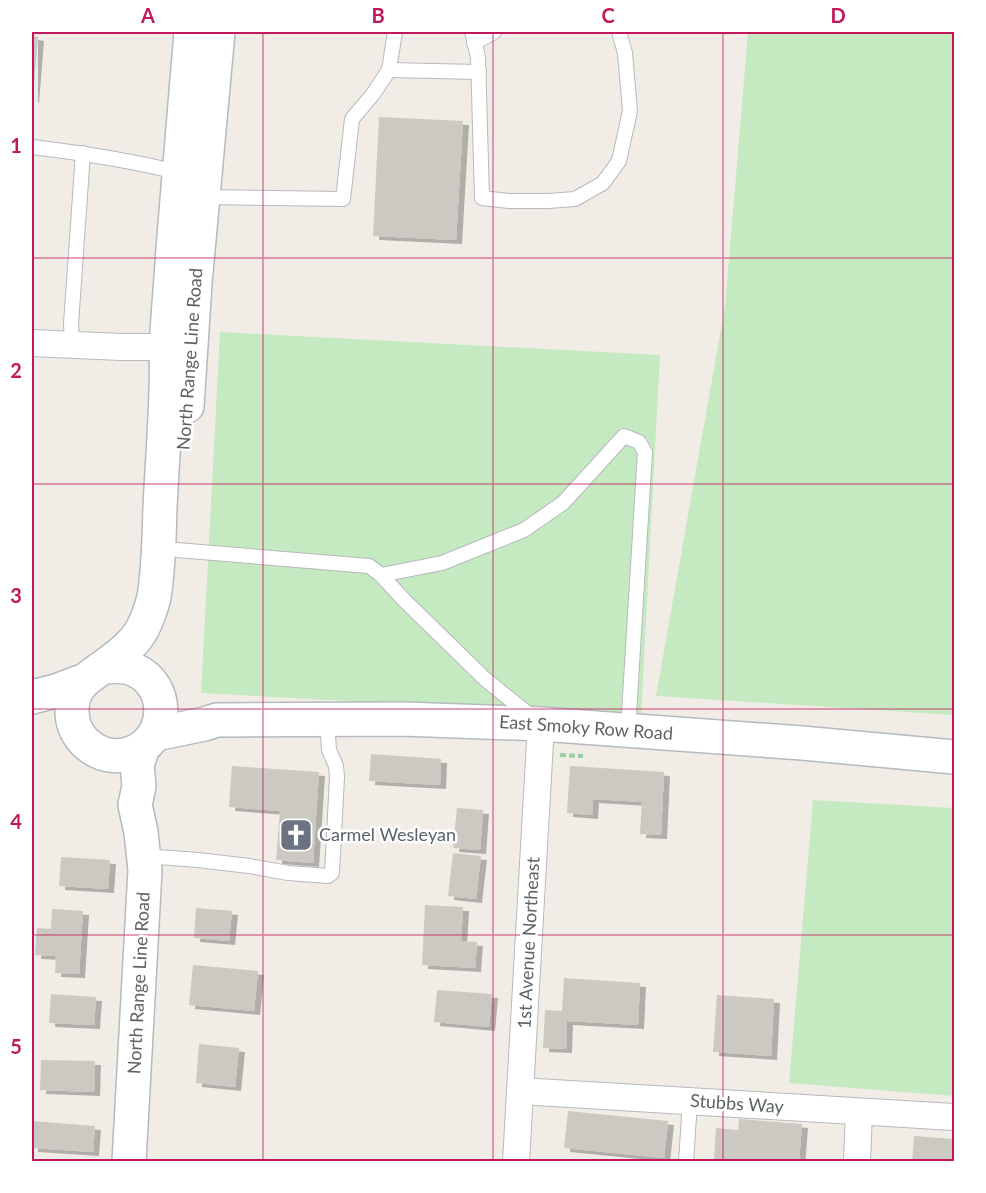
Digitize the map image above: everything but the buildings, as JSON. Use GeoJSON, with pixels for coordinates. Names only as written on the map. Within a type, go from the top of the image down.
{"type":"FeatureCollection","features":[{"type":"Feature","properties":{"kind":"main road","name":"North Range Line Road"},"geometry":{"type":"LineString","coordinates":[[155,689],[152,660],[173,598],[177,550],[178,347],[191,185],[191,32]]}},
{"type":"Feature","properties":{"kind":"main road","name":"North Range Line Road"},"geometry":{"type":"LineString","coordinates":[[191,185],[218,32]]}},
{"type":"Feature","properties":{"kind":"main road","name":"North Range Line Road"},"geometry":{"type":"LineString","coordinates":[[93,674],[133,642],[150,612],[157,577],[166,387],[178,347]]}},
{"type":"Feature","properties":{"kind":"main road"},"geometry":{"type":"LineString","coordinates":[[32,697],[56,692],[93,674],[125,667],[144,676],[155,689],[162,709],[160,721],[150,740],[133,753],[110,756],[32,708]]}},
{"type":"Feature","properties":{"kind":"main road"},"geometry":{"type":"LineString","coordinates":[[88,743],[73,723],[71,712],[76,690],[93,674]]}},
{"type":"Feature","properties":{"kind":"main road","name":"East Smoky Row Road"},"geometry":{"type":"LineString","coordinates":[[155,689],[218,720]]}},
{"type":"Feature","properties":{"kind":"main road","name":"East Smoky Row Road"},"geometry":{"type":"LineString","coordinates":[[150,740],[218,720],[403,719],[628,730],[954,757]]}},
{"type":"Feature","properties":{"kind":"main road","name":"North Range Line Road"},"geometry":{"type":"LineString","coordinates":[[129,1161],[145,870],[141,832],[135,805],[139,786],[138,765],[150,740]]}},
{"type":"Feature","properties":{"kind":"main road","name":"North Range Line Road"},"geometry":{"type":"LineString","coordinates":[[88,743],[117,782],[123,794],[135,805]]}},
{"type":"Feature","properties":{"kind":"street"},"geometry":{"type":"LineString","coordinates":[[32,343],[178,347]]}},
{"type":"Feature","properties":{"kind":"street","name":"1st Avenue Northeast"},"geometry":{"type":"LineString","coordinates":[[516,1161],[541,724]]}},
{"type":"Feature","properties":{"kind":"street","name":"Stubbs Way"},"geometry":{"type":"LineString","coordinates":[[520,1091],[954,1118]]}},
{"type":"Feature","properties":{"kind":"street"},"geometry":{"type":"LineString","coordinates":[[856,1161],[860,1112]]}},
{"type":"Feature","properties":{"kind":"lane"},"geometry":{"type":"LineString","coordinates":[[32,147],[82,153],[162,168],[191,185],[343,199],[352,119],[389,70],[395,32]]}},
{"type":"Feature","properties":{"kind":"lane"},"geometry":{"type":"LineString","coordinates":[[494,32],[473,37],[479,72],[482,198],[519,201],[575,199],[603,183],[619,161],[630,111],[625,53],[619,32]]}},
{"type":"Feature","properties":{"kind":"lane"},"geometry":{"type":"LineString","coordinates":[[389,70],[479,72]]}},
{"type":"Feature","properties":{"kind":"lane"},"geometry":{"type":"LineString","coordinates":[[72,344],[71,324],[82,153]]}},
{"type":"Feature","properties":{"kind":"lane"},"geometry":{"type":"LineString","coordinates":[[381,575],[442,563],[524,530],[563,502],[624,436],[639,442],[645,452],[628,730]]}},
{"type":"Feature","properties":{"kind":"lane"},"geometry":{"type":"LineString","coordinates":[[177,550],[369,566],[381,575],[485,679],[541,724]]}},
{"type":"Feature","properties":{"kind":"lane"},"geometry":{"type":"LineString","coordinates":[[144,856],[198,860],[288,873],[328,876],[332,873],[337,777],[336,766],[329,750],[327,719]]}},
{"type":"Feature","properties":{"kind":"lane"},"geometry":{"type":"LineString","coordinates":[[686,1161],[690,1101]]}},
{"type":"Feature","properties":{"kind":"green space"},"geometry":{"type":"Polygon","coordinates":[[[748,32],[954,32],[954,715],[656,696],[725,306],[748,32]]]}},
{"type":"Feature","properties":{"kind":"green space"},"geometry":{"type":"Polygon","coordinates":[[[220,332],[660,355],[641,717],[201,693],[220,332]]]}},
{"type":"Feature","properties":{"kind":"green space"},"geometry":{"type":"Polygon","coordinates":[[[813,800],[954,808],[954,1096],[789,1083],[813,800]]]}},
{"type":"Feature","properties":{"kind":"place","name":"Carmel Wesleyan"},"geometry":{"type":"Point","coordinates":[296,835]}}]}
